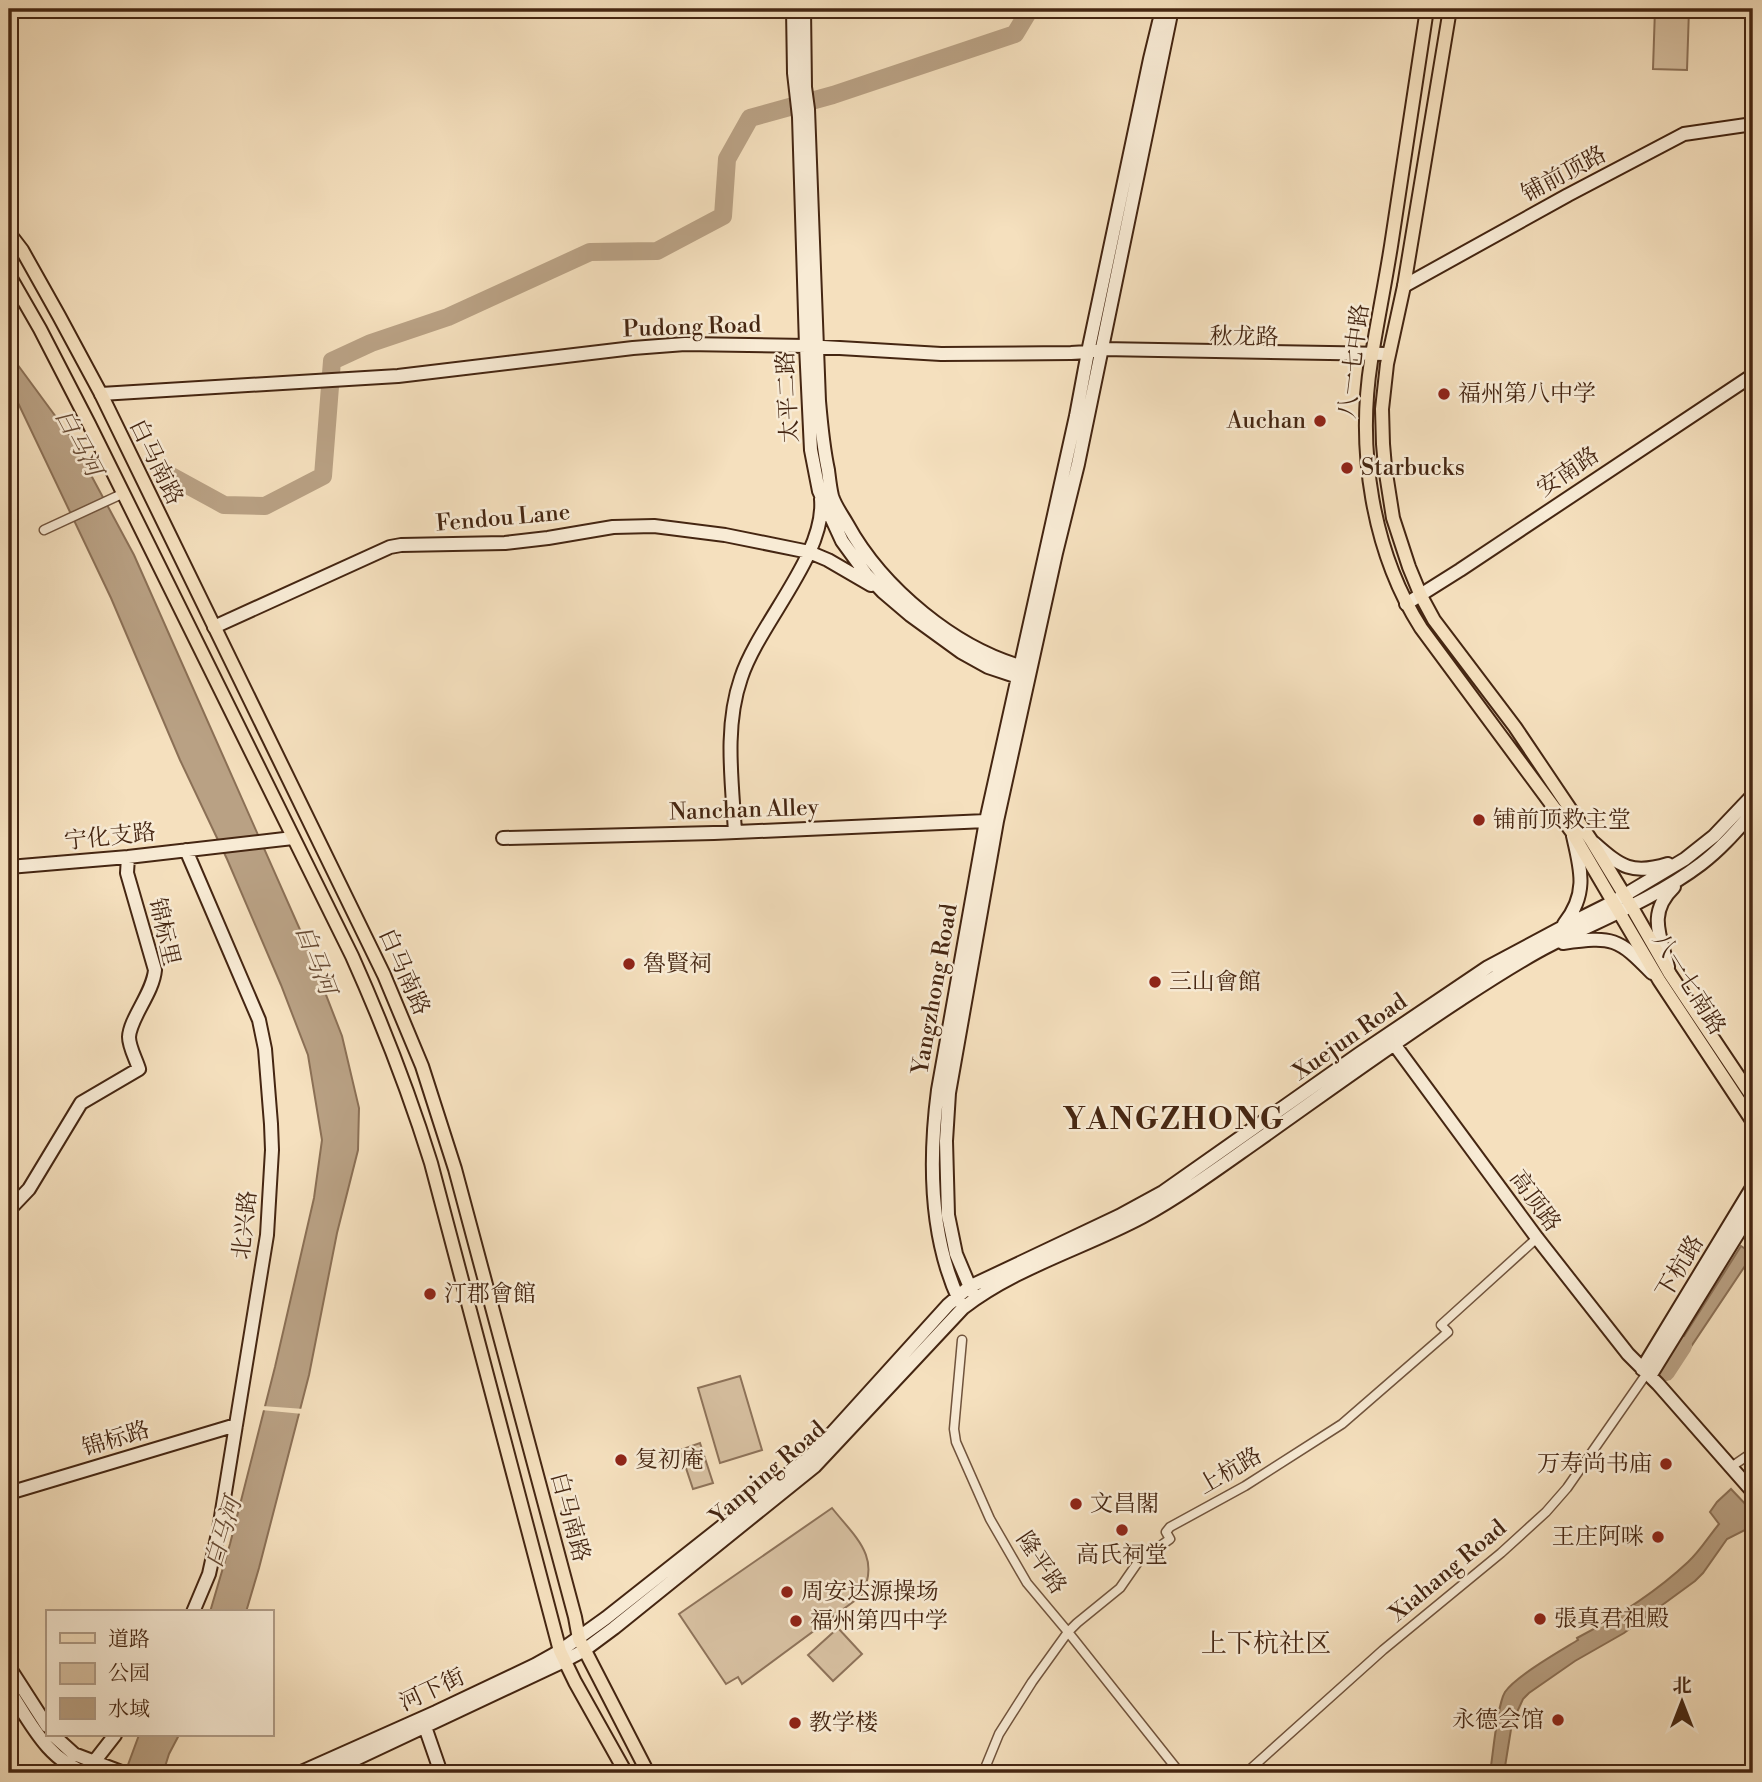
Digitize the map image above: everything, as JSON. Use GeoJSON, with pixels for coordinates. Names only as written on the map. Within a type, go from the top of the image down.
{"type":"FeatureCollection","features":[{"type":"Feature","properties":{"kind":"main road","name":"八一七中路"},"geometry":{"type":"LineString","coordinates":[[1427,9],[1372,357],[1366,424],[1370,483],[1378,525],[1406,604],[1421,628],[1622,904]]}},
{"type":"Feature","properties":{"kind":"main road","name":"八一七中路"},"geometry":{"type":"LineString","coordinates":[[1450,9],[1404,286],[1387,359],[1382,429],[1389,498],[1399,540],[1421,596],[1434,620],[1515,727],[1591,840],[1622,904]]}},
{"type":"Feature","properties":{"kind":"main road","name":"白马南路"},"geometry":{"type":"LineString","coordinates":[[9,233],[22,250],[101,394],[379,964],[422,1066],[458,1178],[581,1645],[648,1773]]}},
{"type":"Feature","properties":{"kind":"main road"},"geometry":{"type":"LineString","coordinates":[[9,275],[124,493],[352,956],[391,1046],[438,1188],[562,1656],[626,1773]]}},
{"type":"Feature","properties":{"kind":"main road","name":"八一七南路"},"geometry":{"type":"LineString","coordinates":[[1622,904],[1753,1122]]}},
{"type":"Feature","properties":{"kind":"main road","name":"八一七南路"},"geometry":{"type":"LineString","coordinates":[[1664,977],[1753,1098]]}},
{"type":"Feature","properties":{"kind":"street","name":"太平二路"},"geometry":{"type":"LineString","coordinates":[[793,9],[794,73],[804,113]]}},
{"type":"Feature","properties":{"kind":"street","name":"太平二路"},"geometry":{"type":"LineString","coordinates":[[804,9],[811,450],[819,491],[851,555],[883,592],[961,652],[989,667],[1024,673]]}},
{"type":"Feature","properties":{"kind":"street"},"geometry":{"type":"LineString","coordinates":[[1097,352],[1150,58],[1164,9]]}},
{"type":"Feature","properties":{"kind":"street"},"geometry":{"type":"LineString","coordinates":[[1024,673],[1076,416],[1097,352],[1172,9]]}},
{"type":"Feature","properties":{"kind":"street","name":"铺前顶路"},"geometry":{"type":"LineString","coordinates":[[1404,286],[1684,134],[1753,124]]}},
{"type":"Feature","properties":{"kind":"street","name":"Pudong Road"},"geometry":{"type":"LineString","coordinates":[[101,394],[413,375],[666,345],[811,347],[920,353],[1097,352]]}},
{"type":"Feature","properties":{"kind":"street","name":"太平二路"},"geometry":{"type":"LineString","coordinates":[[811,347],[832,497],[858,543],[894,587],[933,620],[970,646],[1024,673]]}},
{"type":"Feature","properties":{"kind":"street","name":"秋龙路"},"geometry":{"type":"LineString","coordinates":[[1097,352],[1387,359]]}},
{"type":"Feature","properties":{"kind":"street","name":"安南路"},"geometry":{"type":"LineString","coordinates":[[1406,604],[1753,375]]}},
{"type":"Feature","properties":{"kind":"street"},"geometry":{"type":"LineString","coordinates":[[735,832],[731,743],[737,692],[751,652],[809,552],[820,520],[819,491]]}},
{"type":"Feature","properties":{"kind":"street"},"geometry":{"type":"LineString","coordinates":[[44,530],[124,493]]}},
{"type":"Feature","properties":{"kind":"street","name":"Fendou Lane"},"geometry":{"type":"LineString","coordinates":[[214,627],[395,546],[505,543],[613,527],[641,526],[712,533],[809,552],[883,592]]}},
{"type":"Feature","properties":{"kind":"street","name":"Yangzhong Road"},"geometry":{"type":"LineString","coordinates":[[963,1308],[942,1246],[935,1210],[934,1125],[986,821],[1024,673]]}},
{"type":"Feature","properties":{"kind":"street","name":"Yangzhong Road"},"geometry":{"type":"LineString","coordinates":[[973,1293],[956,1254],[948,1215],[947,1110],[1024,673]]}},
{"type":"Feature","properties":{"kind":"street","name":"Xuejun Road"},"geometry":{"type":"LineString","coordinates":[[1689,864],[1753,795]]}},
{"type":"Feature","properties":{"kind":"street","name":"Xuejun Road"},"geometry":{"type":"LineString","coordinates":[[957,1296],[998,1285],[1158,1208],[1470,993],[1689,864],[1714,854],[1753,812]]}},
{"type":"Feature","properties":{"kind":"street","name":"Nanchan Alley"},"geometry":{"type":"LineString","coordinates":[[503,838],[735,832],[986,821]]}},
{"type":"Feature","properties":{"kind":"street"},"geometry":{"type":"LineString","coordinates":[[1561,928],[1573,912],[1580,895],[1580,869],[1572,832]]}},
{"type":"Feature","properties":{"kind":"street","name":"宁化支路"},"geometry":{"type":"LineString","coordinates":[[9,867],[128,857],[293,838]]}},
{"type":"Feature","properties":{"kind":"street"},"geometry":{"type":"LineString","coordinates":[[1591,840],[1610,857],[1631,868],[1650,869],[1689,864]]}},
{"type":"Feature","properties":{"kind":"street","name":"北兴路"},"geometry":{"type":"LineString","coordinates":[[186,850],[260,1020],[270,1094],[272,1150],[267,1236],[236,1425],[212,1563],[194,1610]]}},
{"type":"Feature","properties":{"kind":"street","name":"锦标里"},"geometry":{"type":"LineString","coordinates":[[9,1210],[29,1189],[81,1103],[139,1069],[129,1037],[152,985],[155,970],[127,873],[128,857]]}},
{"type":"Feature","properties":{"kind":"street"},"geometry":{"type":"LineString","coordinates":[[1664,977],[1657,926],[1658,909],[1689,864]]}},
{"type":"Feature","properties":{"kind":"street","name":"Xuejun Road"},"geometry":{"type":"LineString","coordinates":[[963,1308],[973,1293],[1153,1198],[1488,967],[1561,928],[1622,904]]}},
{"type":"Feature","properties":{"kind":"street"},"geometry":{"type":"LineString","coordinates":[[1549,945],[1598,939],[1612,941],[1628,949],[1664,977]]}},
{"type":"Feature","properties":{"kind":"street","name":"高顶路"},"geometry":{"type":"LineString","coordinates":[[1395,1044],[1536,1238],[1628,1354],[1753,1492]]}},
{"type":"Feature","properties":{"kind":"street","name":"下杭路"},"geometry":{"type":"LineString","coordinates":[[1646,1373],[1753,1186]]}},
{"type":"Feature","properties":{"kind":"street","name":"下杭路"},"geometry":{"type":"LineString","coordinates":[[1646,1373],[1753,1209]]}},
{"type":"Feature","properties":{"kind":"street","name":"上杭路"},"geometry":{"type":"LineString","coordinates":[[983,1773],[999,1734],[1068,1632],[1120,1588],[1138,1562],[1170,1539],[1166,1532],[1170,1527],[1245,1486],[1342,1424],[1448,1332],[1441,1325],[1536,1238]]}},
{"type":"Feature","properties":{"kind":"street","name":"Yanping Road"},"geometry":{"type":"LineString","coordinates":[[581,1645],[806,1460],[957,1296]]}},
{"type":"Feature","properties":{"kind":"street","name":"Yanping Road"},"geometry":{"type":"LineString","coordinates":[[581,1645],[614,1628],[816,1466],[963,1308]]}},
{"type":"Feature","properties":{"kind":"street","name":"隆平路"},"geometry":{"type":"LineString","coordinates":[[962,1340],[954,1429],[956,1441],[990,1519],[1021,1575],[1180,1773]]}},
{"type":"Feature","properties":{"kind":"street","name":"Xiahang Road"},"geometry":{"type":"LineString","coordinates":[[1246,1773],[1383,1650],[1502,1553],[1546,1511],[1567,1488],[1646,1373]]}},
{"type":"Feature","properties":{"kind":"street","name":"锦标路"},"geometry":{"type":"LineString","coordinates":[[9,1493],[236,1425]]}},
{"type":"Feature","properties":{"kind":"street"},"geometry":{"type":"LineString","coordinates":[[1731,1467],[1753,1452]]}},
{"type":"Feature","properties":{"kind":"street","name":"河下街"},"geometry":{"type":"LineString","coordinates":[[326,1773],[535,1665],[562,1656],[581,1645]]}},
{"type":"Feature","properties":{"kind":"street"},"geometry":{"type":"LineString","coordinates":[[9,1667],[46,1724]]}},
{"type":"Feature","properties":{"kind":"street"},"geometry":{"type":"LineString","coordinates":[[9,1690],[48,1749],[89,1769],[109,1768],[124,1773]]}},
{"type":"Feature","properties":{"kind":"street"},"geometry":{"type":"LineString","coordinates":[[423,1723],[441,1773]]}},
{"type":"Feature","properties":{"kind":"street","name":"河下街"},"geometry":{"type":"LineString","coordinates":[[299,1773],[423,1723]]}},
{"type":"Feature","properties":{"kind":"street"},"geometry":{"type":"LineString","coordinates":[[54,1736],[69,1759]]}},
{"type":"Feature","properties":{"kind":"street"},"geometry":{"type":"LineString","coordinates":[[89,1769],[114,1736]]}},
{"type":"Feature","properties":{"kind":"street"},"geometry":{"type":"LineString","coordinates":[[55,1773],[69,1759]]}},
{"type":"Feature","properties":{"kind":"green space"},"geometry":{"type":"Polygon","coordinates":[[[1655,9],[1689,9],[1687,70],[1653,69],[1655,9]]]}},
{"type":"Feature","properties":{"kind":"green space"},"geometry":{"type":"Polygon","coordinates":[[[740,1376],[762,1450],[720,1463],[698,1388],[740,1376]]]}},
{"type":"Feature","properties":{"kind":"green space"},"geometry":{"type":"Polygon","coordinates":[[[700,1443],[713,1483],[693,1489],[680,1450],[700,1443]]]}},
{"type":"Feature","properties":{"kind":"green space","name":"周安达源操场"},"geometry":{"type":"Polygon","coordinates":[[[832,1508],[857,1538],[867,1559],[869,1570],[861,1596],[742,1684],[738,1677],[726,1684],[679,1614],[832,1508]]]}},
{"type":"Feature","properties":{"kind":"green space"},"geometry":{"type":"Polygon","coordinates":[[[838,1628],[862,1654],[833,1681],[808,1655],[838,1628]]]}},
{"type":"Feature","properties":{"kind":"water"},"geometry":{"type":"Polygon","coordinates":[[[9,353],[70,436],[134,555],[305,941],[342,1036],[359,1108],[358,1150],[337,1233],[309,1375],[247,1610],[211,1610],[275,1367],[314,1198],[322,1140],[308,1055],[227,859],[180,760],[111,598],[9,384],[9,353]]]}},
{"type":"Feature","properties":{"kind":"water"},"geometry":{"type":"Polygon","coordinates":[[[1741,1246],[1753,1254],[1676,1369],[1667,1363],[1741,1246]]]}},
{"type":"Feature","properties":{"kind":"water"},"geometry":{"type":"Polygon","coordinates":[[[1731,1489],[1751,1510],[1753,1526],[1727,1539],[1695,1581],[1624,1633],[1575,1661],[1529,1693],[1523,1699],[1512,1723],[1504,1773],[1490,1773],[1505,1692],[1528,1671],[1649,1594],[1688,1562],[1719,1524],[1710,1512],[1731,1489]]]}},
{"type":"Feature","properties":{"kind":"water"},"geometry":{"type":"Polygon","coordinates":[[[139,1736],[178,1736],[163,1773],[125,1773],[139,1736]]]}},
{"type":"Feature","properties":{"kind":"pier"},"geometry":{"type":"Polygon","coordinates":[[[262,1406],[304,1409],[303,1414],[261,1410],[262,1406]]]}},
{"type":"Feature","properties":{"kind":"waterway"},"geometry":{"type":"LineString","coordinates":[[171,476],[224,505],[265,506],[323,476],[332,361],[371,343],[448,317],[590,252],[657,251],[723,216],[727,159],[750,118],[833,95],[1015,34],[1030,9]]}},
{"type":"Feature","properties":{"kind":"waterway"},"geometry":{"type":"LineString","coordinates":[[1666,1372],[1683,1346]]}},
{"type":"Feature","properties":{"kind":"place","name":"福州第八中学"},"geometry":{"type":"Point","coordinates":[1444,394]}},
{"type":"Feature","properties":{"kind":"place","name":"Auchan"},"geometry":{"type":"Point","coordinates":[1320,421]}},
{"type":"Feature","properties":{"kind":"place","name":"Starbucks"},"geometry":{"type":"Point","coordinates":[1347,468]}},
{"type":"Feature","properties":{"kind":"place","name":"铺前顶救主堂"},"geometry":{"type":"Point","coordinates":[1479,820]}},
{"type":"Feature","properties":{"kind":"place","name":"魯賢祠"},"geometry":{"type":"Point","coordinates":[629,964]}},
{"type":"Feature","properties":{"kind":"place","name":"三山會館"},"geometry":{"type":"Point","coordinates":[1155,982]}},
{"type":"Feature","properties":{"kind":"place","name":"汀郡會館"},"geometry":{"type":"Point","coordinates":[430,1294]}},
{"type":"Feature","properties":{"kind":"place","name":"复初庵"},"geometry":{"type":"Point","coordinates":[621,1460]}},
{"type":"Feature","properties":{"kind":"place","name":"万寿尚书庙"},"geometry":{"type":"Point","coordinates":[1666,1464]}},
{"type":"Feature","properties":{"kind":"place","name":"文昌閣"},"geometry":{"type":"Point","coordinates":[1076,1504]}},
{"type":"Feature","properties":{"kind":"place","name":"高氏祠堂"},"geometry":{"type":"Point","coordinates":[1122,1530]}},
{"type":"Feature","properties":{"kind":"place","name":"王庄阿咪"},"geometry":{"type":"Point","coordinates":[1658,1537]}},
{"type":"Feature","properties":{"kind":"place","name":"周安达源操场"},"geometry":{"type":"Point","coordinates":[787,1592]}},
{"type":"Feature","properties":{"kind":"place","name":"張真君祖殿"},"geometry":{"type":"Point","coordinates":[1540,1619]}},
{"type":"Feature","properties":{"kind":"place","name":"福州第四中学"},"geometry":{"type":"Point","coordinates":[796,1621]}},
{"type":"Feature","properties":{"kind":"place","name":"永德会馆"},"geometry":{"type":"Point","coordinates":[1558,1720]}},
{"type":"Feature","properties":{"kind":"place","name":"教学楼"},"geometry":{"type":"Point","coordinates":[795,1723]}},
{"type":"Feature","properties":{"kind":"district","name":"YANGZHONG"},"geometry":{"type":"Point","coordinates":[1174,1120]}},
{"type":"Feature","properties":{"kind":"district","name":"上下杭社区"},"geometry":{"type":"Point","coordinates":[1266,1644]}},
{"type":"Feature","properties":{"kind":"water label","name":"白马河"},"geometry":{"type":"Point","coordinates":[78,443]}},
{"type":"Feature","properties":{"kind":"water label","name":"白马河"},"geometry":{"type":"Point","coordinates":[315,960]}},
{"type":"Feature","properties":{"kind":"water label","name":"白马河"},"geometry":{"type":"Point","coordinates":[224,1533]}}]}
